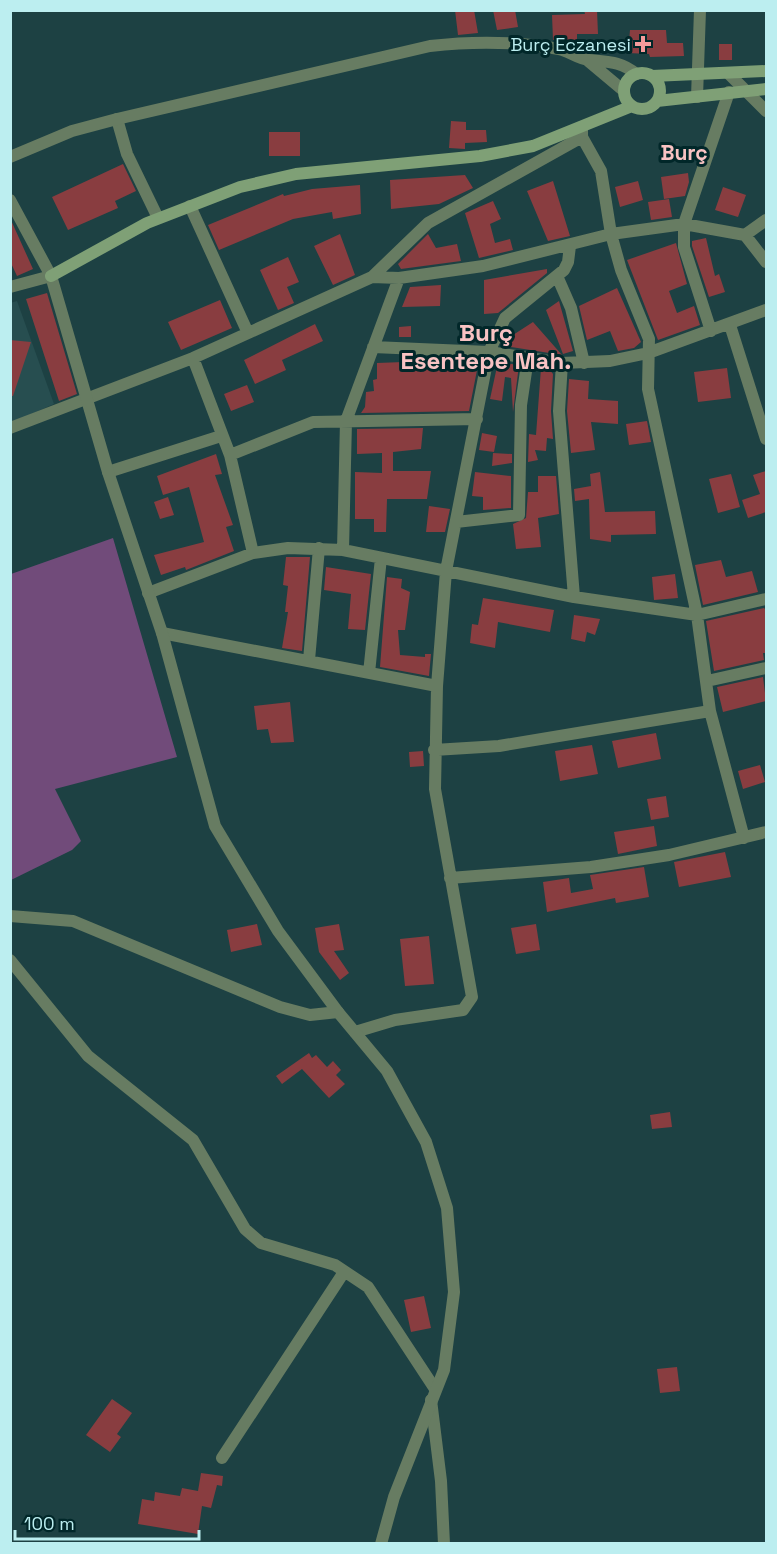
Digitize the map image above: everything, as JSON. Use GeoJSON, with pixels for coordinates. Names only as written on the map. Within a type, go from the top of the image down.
{"type":"FeatureCollection","features":[{"type":"Feature","properties":{"kind":"main road"},"geometry":{"type":"LineString","coordinates":[[632,106],[624,92],[627,81],[636,74],[652,76],[766,71]]}},
{"type":"Feature","properties":{"kind":"main road"},"geometry":{"type":"LineString","coordinates":[[652,76],[659,85],[657,101]]}},
{"type":"Feature","properties":{"kind":"main road"},"geometry":{"type":"LineString","coordinates":[[51,276],[158,218],[240,187],[296,174],[480,156],[533,146],[582,132],[632,106],[643,109],[657,101],[766,89]]}},
{"type":"Feature","properties":{"kind":"street"},"geometry":{"type":"LineString","coordinates":[[697,97],[700,10]]}},
{"type":"Feature","properties":{"kind":"street"},"geometry":{"type":"LineString","coordinates":[[10,157],[72,131],[117,119],[430,46],[472,42],[529,44],[563,50],[587,60],[619,63],[636,74]]}},
{"type":"Feature","properties":{"kind":"street"},"geometry":{"type":"LineString","coordinates":[[587,60],[624,92]]}},
{"type":"Feature","properties":{"kind":"street"},"geometry":{"type":"LineString","coordinates":[[728,73],[766,111]]}},
{"type":"Feature","properties":{"kind":"street"},"geometry":{"type":"LineString","coordinates":[[711,332],[684,247],[684,224],[729,92]]}},
{"type":"Feature","properties":{"kind":"street"},"geometry":{"type":"LineString","coordinates":[[117,119],[127,153],[158,218]]}},
{"type":"Feature","properties":{"kind":"street"},"geometry":{"type":"LineString","coordinates":[[10,428],[193,358],[372,277],[428,223],[582,132],[601,171],[611,234],[621,270],[649,339],[648,389],[697,615],[710,711],[744,838]]}},
{"type":"Feature","properties":{"kind":"street"},"geometry":{"type":"LineString","coordinates":[[10,200],[51,276],[108,472],[162,633],[215,826],[278,931],[338,1012],[387,1071],[426,1142],[447,1208],[454,1293],[444,1370],[394,1497],[381,1544]]}},
{"type":"Feature","properties":{"kind":"street"},"geometry":{"type":"LineString","coordinates":[[189,206],[248,333]]}},
{"type":"Feature","properties":{"kind":"street"},"geometry":{"type":"LineString","coordinates":[[745,235],[766,220]]}},
{"type":"Feature","properties":{"kind":"street"},"geometry":{"type":"LineString","coordinates":[[372,277],[399,278],[483,266],[611,234],[684,224],[745,235],[766,262]]}},
{"type":"Feature","properties":{"kind":"street"},"geometry":{"type":"LineString","coordinates":[[355,1032],[395,1020],[463,1010],[469,1005],[472,988],[436,801],[434,750],[446,571],[489,352],[505,318],[557,276],[568,262],[570,246]]}},
{"type":"Feature","properties":{"kind":"street"},"geometry":{"type":"LineString","coordinates":[[10,287],[51,276]]}},
{"type":"Feature","properties":{"kind":"street"},"geometry":{"type":"LineString","coordinates":[[557,276],[571,308],[584,363]]}},
{"type":"Feature","properties":{"kind":"street"},"geometry":{"type":"LineString","coordinates":[[343,550],[346,421],[399,278]]}},
{"type":"Feature","properties":{"kind":"street"},"geometry":{"type":"LineString","coordinates":[[373,347],[489,352],[562,363],[584,363],[648,353],[711,332],[766,310]]}},
{"type":"Feature","properties":{"kind":"street"},"geometry":{"type":"LineString","coordinates":[[730,325],[766,439]]}},
{"type":"Feature","properties":{"kind":"street"},"geometry":{"type":"LineString","coordinates":[[193,358],[230,455],[253,553]]}},
{"type":"Feature","properties":{"kind":"street"},"geometry":{"type":"LineString","coordinates":[[456,522],[519,515],[521,405],[528,358]]}},
{"type":"Feature","properties":{"kind":"street"},"geometry":{"type":"LineString","coordinates":[[562,363],[559,411],[574,597]]}},
{"type":"Feature","properties":{"kind":"street"},"geometry":{"type":"LineString","coordinates":[[230,455],[314,422],[477,419]]}},
{"type":"Feature","properties":{"kind":"street"},"geometry":{"type":"LineString","coordinates":[[108,472],[221,436]]}},
{"type":"Feature","properties":{"kind":"street"},"geometry":{"type":"LineString","coordinates":[[148,593],[253,553],[288,548],[319,548],[343,550],[574,597],[697,615],[766,599]]}},
{"type":"Feature","properties":{"kind":"street"},"geometry":{"type":"LineString","coordinates":[[309,660],[319,548]]}},
{"type":"Feature","properties":{"kind":"street"},"geometry":{"type":"LineString","coordinates":[[369,673],[381,558]]}},
{"type":"Feature","properties":{"kind":"street"},"geometry":{"type":"LineString","coordinates":[[162,633],[437,686]]}},
{"type":"Feature","properties":{"kind":"street"},"geometry":{"type":"LineString","coordinates":[[707,681],[766,668]]}},
{"type":"Feature","properties":{"kind":"street"},"geometry":{"type":"LineString","coordinates":[[434,750],[498,746],[710,711]]}},
{"type":"Feature","properties":{"kind":"street"},"geometry":{"type":"LineString","coordinates":[[450,878],[591,867],[669,855],[766,832]]}},
{"type":"Feature","properties":{"kind":"street"},"geometry":{"type":"LineString","coordinates":[[10,916],[73,921],[280,1007],[310,1016],[338,1012]]}},
{"type":"Feature","properties":{"kind":"street"},"geometry":{"type":"LineString","coordinates":[[10,960],[88,1056],[193,1140],[245,1229],[261,1243],[335,1265],[368,1287],[433,1394],[444,1544]]}},
{"type":"Feature","properties":{"kind":"street"},"geometry":{"type":"LineString","coordinates":[[222,1458],[344,1272]]}},
{"type":"Feature","properties":{"kind":"shaded area"},"geometry":{"type":"Polygon","coordinates":[[[17,301],[54,404],[11,423],[10,303],[17,301]]]}},
{"type":"Feature","properties":{"kind":"shaded area"},"geometry":{"type":"Polygon","coordinates":[[[113,538],[177,757],[55,789],[81,841],[72,850],[11,880],[11,574],[113,538]]]}},
{"type":"Feature","properties":{"kind":"building"},"geometry":{"type":"Polygon","coordinates":[[[455,10],[474,10],[478,33],[458,35],[455,10]]]}},
{"type":"Feature","properties":{"kind":"building"},"geometry":{"type":"Polygon","coordinates":[[[493,10],[515,10],[518,27],[497,30],[493,10]]]}},
{"type":"Feature","properties":{"kind":"building"},"geometry":{"type":"Polygon","coordinates":[[[584,10],[597,10],[598,34],[577,34],[577,40],[553,40],[552,15],[585,14],[584,10]]]}},
{"type":"Feature","properties":{"kind":"building"},"geometry":{"type":"Polygon","coordinates":[[[630,30],[666,30],[667,43],[683,43],[684,56],[650,57],[649,54],[628,53],[630,30]]]}},
{"type":"Feature","properties":{"kind":"building"},"geometry":{"type":"Polygon","coordinates":[[[719,44],[732,44],[732,60],[719,60],[719,44]]]}},
{"type":"Feature","properties":{"kind":"building"},"geometry":{"type":"Polygon","coordinates":[[[451,121],[466,122],[466,130],[486,130],[487,142],[465,143],[465,149],[449,148],[451,121]]]}},
{"type":"Feature","properties":{"kind":"building"},"geometry":{"type":"Polygon","coordinates":[[[269,132],[300,132],[300,156],[269,156],[269,132]]]}},
{"type":"Feature","properties":{"kind":"building"},"geometry":{"type":"Polygon","coordinates":[[[123,164],[136,191],[115,201],[118,208],[68,230],[52,197],[123,164]]]}},
{"type":"Feature","properties":{"kind":"building"},"geometry":{"type":"Polygon","coordinates":[[[688,173],[689,182],[685,196],[664,199],[661,177],[688,173]]]}},
{"type":"Feature","properties":{"kind":"building"},"geometry":{"type":"Polygon","coordinates":[[[465,175],[473,188],[439,204],[391,209],[390,180],[465,175]]]}},
{"type":"Feature","properties":{"kind":"building"},"geometry":{"type":"Polygon","coordinates":[[[553,181],[570,236],[548,241],[527,191],[553,181]]]}},
{"type":"Feature","properties":{"kind":"building"},"geometry":{"type":"Polygon","coordinates":[[[638,181],[643,200],[620,207],[615,187],[638,181]]]}},
{"type":"Feature","properties":{"kind":"building"},"geometry":{"type":"Polygon","coordinates":[[[360,185],[361,214],[333,219],[332,212],[293,219],[219,250],[208,225],[283,194],[284,196],[312,189],[360,185]]]}},
{"type":"Feature","properties":{"kind":"building"},"geometry":{"type":"Polygon","coordinates":[[[723,187],[746,195],[738,217],[715,210],[723,187]]]}},
{"type":"Feature","properties":{"kind":"building"},"geometry":{"type":"Polygon","coordinates":[[[669,199],[672,217],[651,220],[648,202],[669,199]]]}},
{"type":"Feature","properties":{"kind":"building"},"geometry":{"type":"Polygon","coordinates":[[[493,201],[501,219],[490,224],[495,243],[510,239],[513,250],[479,258],[465,213],[493,201]]]}},
{"type":"Feature","properties":{"kind":"building"},"geometry":{"type":"Polygon","coordinates":[[[10,218],[33,269],[17,276],[10,261],[10,218]]]}},
{"type":"Feature","properties":{"kind":"building"},"geometry":{"type":"Polygon","coordinates":[[[340,234],[355,275],[333,285],[314,246],[340,234]]]}},
{"type":"Feature","properties":{"kind":"building"},"geometry":{"type":"Polygon","coordinates":[[[428,234],[436,248],[457,244],[461,261],[401,269],[398,264],[428,234]]]}},
{"type":"Feature","properties":{"kind":"building"},"geometry":{"type":"Polygon","coordinates":[[[706,238],[715,276],[719,274],[725,292],[709,297],[692,246],[692,241],[706,238]]]}},
{"type":"Feature","properties":{"kind":"building"},"geometry":{"type":"Polygon","coordinates":[[[676,243],[687,284],[669,291],[677,313],[694,306],[700,325],[658,340],[627,260],[676,243]]]}},
{"type":"Feature","properties":{"kind":"building"},"geometry":{"type":"Polygon","coordinates":[[[288,257],[299,282],[287,287],[294,303],[278,310],[260,270],[288,257]]]}},
{"type":"Feature","properties":{"kind":"building"},"geometry":{"type":"Polygon","coordinates":[[[547,269],[547,273],[498,313],[484,314],[484,280],[547,269]]]}},
{"type":"Feature","properties":{"kind":"building"},"geometry":{"type":"Polygon","coordinates":[[[441,285],[440,306],[402,307],[410,287],[441,285]]]}},
{"type":"Feature","properties":{"kind":"building"},"geometry":{"type":"Polygon","coordinates":[[[617,288],[641,342],[634,348],[618,351],[610,331],[587,340],[579,306],[617,288]]]}},
{"type":"Feature","properties":{"kind":"building"},"geometry":{"type":"Polygon","coordinates":[[[47,293],[77,394],[59,401],[26,299],[47,293]]]}},
{"type":"Feature","properties":{"kind":"building"},"geometry":{"type":"Polygon","coordinates":[[[220,300],[232,328],[181,350],[168,322],[220,300]]]}},
{"type":"Feature","properties":{"kind":"building"},"geometry":{"type":"Polygon","coordinates":[[[559,301],[573,351],[563,354],[546,310],[559,301]]]}},
{"type":"Feature","properties":{"kind":"building"},"geometry":{"type":"Polygon","coordinates":[[[533,322],[562,355],[504,346],[513,335],[533,322]]]}},
{"type":"Feature","properties":{"kind":"building"},"geometry":{"type":"Polygon","coordinates":[[[315,324],[323,341],[282,360],[286,370],[255,384],[244,360],[315,324]]]}},
{"type":"Feature","properties":{"kind":"building"},"geometry":{"type":"Polygon","coordinates":[[[411,326],[411,337],[399,337],[399,327],[411,326]]]}},
{"type":"Feature","properties":{"kind":"building"},"geometry":{"type":"Polygon","coordinates":[[[10,340],[31,342],[13,396],[10,396],[10,340]]]}},
{"type":"Feature","properties":{"kind":"building"},"geometry":{"type":"Polygon","coordinates":[[[479,360],[469,411],[361,413],[365,407],[366,392],[374,391],[373,380],[377,379],[377,363],[479,360]]]}},
{"type":"Feature","properties":{"kind":"building"},"geometry":{"type":"Polygon","coordinates":[[[498,362],[519,365],[513,412],[511,378],[505,377],[502,401],[490,399],[498,362]]]}},
{"type":"Feature","properties":{"kind":"building"},"geometry":{"type":"Polygon","coordinates":[[[541,368],[550,370],[553,374],[551,411],[553,439],[547,438],[546,451],[535,450],[538,460],[528,462],[529,434],[536,435],[541,368]]]}},
{"type":"Feature","properties":{"kind":"building"},"geometry":{"type":"Polygon","coordinates":[[[727,368],[731,398],[698,402],[694,372],[727,368]]]}},
{"type":"Feature","properties":{"kind":"building"},"geometry":{"type":"Polygon","coordinates":[[[569,379],[589,381],[588,399],[618,401],[618,424],[591,422],[595,450],[571,453],[567,411],[569,379]]]}},
{"type":"Feature","properties":{"kind":"building"},"geometry":{"type":"Polygon","coordinates":[[[247,385],[254,402],[231,411],[224,394],[247,385]]]}},
{"type":"Feature","properties":{"kind":"building"},"geometry":{"type":"Polygon","coordinates":[[[647,421],[651,442],[629,445],[626,424],[647,421]]]}},
{"type":"Feature","properties":{"kind":"building"},"geometry":{"type":"Polygon","coordinates":[[[423,428],[421,449],[393,452],[393,471],[431,471],[427,499],[387,499],[386,532],[374,532],[374,519],[355,519],[355,472],[382,473],[382,453],[357,454],[357,429],[423,428]]]}},
{"type":"Feature","properties":{"kind":"building"},"geometry":{"type":"Polygon","coordinates":[[[482,433],[497,436],[494,452],[479,450],[482,433]]]}},
{"type":"Feature","properties":{"kind":"building"},"geometry":{"type":"Polygon","coordinates":[[[493,453],[512,454],[512,463],[492,466],[493,453]]]}},
{"type":"Feature","properties":{"kind":"building"},"geometry":{"type":"Polygon","coordinates":[[[216,454],[222,474],[215,475],[233,525],[226,527],[234,551],[186,570],[185,567],[161,575],[154,555],[204,542],[189,487],[163,495],[157,476],[216,454]]]}},
{"type":"Feature","properties":{"kind":"building"},"geometry":{"type":"Polygon","coordinates":[[[766,471],[766,512],[748,518],[742,500],[760,494],[753,475],[766,471]]]}},
{"type":"Feature","properties":{"kind":"building"},"geometry":{"type":"Polygon","coordinates":[[[475,472],[511,476],[511,508],[483,510],[483,497],[472,496],[475,472]]]}},
{"type":"Feature","properties":{"kind":"building"},"geometry":{"type":"Polygon","coordinates":[[[600,472],[605,512],[655,511],[656,534],[611,535],[611,542],[590,539],[589,499],[575,501],[574,489],[591,486],[590,474],[600,472]]]}},
{"type":"Feature","properties":{"kind":"building"},"geometry":{"type":"Polygon","coordinates":[[[731,474],[740,507],[718,513],[709,479],[731,474]]]}},
{"type":"Feature","properties":{"kind":"building"},"geometry":{"type":"Polygon","coordinates":[[[538,476],[556,476],[559,514],[538,518],[541,547],[516,549],[513,524],[526,518],[528,492],[538,492],[538,476]]]}},
{"type":"Feature","properties":{"kind":"building"},"geometry":{"type":"Polygon","coordinates":[[[168,497],[174,515],[160,519],[154,502],[168,497]]]}},
{"type":"Feature","properties":{"kind":"building"},"geometry":{"type":"Polygon","coordinates":[[[429,506],[450,509],[445,532],[426,532],[429,506]]]}},
{"type":"Feature","properties":{"kind":"building"},"geometry":{"type":"Polygon","coordinates":[[[286,557],[310,557],[302,651],[282,648],[288,612],[285,612],[288,586],[283,585],[286,557]]]}},
{"type":"Feature","properties":{"kind":"building"},"geometry":{"type":"Polygon","coordinates":[[[721,560],[726,577],[752,571],[758,592],[703,605],[695,565],[721,560]]]}},
{"type":"Feature","properties":{"kind":"building"},"geometry":{"type":"Polygon","coordinates":[[[326,567],[371,574],[365,630],[348,629],[351,594],[324,590],[326,567]]]}},
{"type":"Feature","properties":{"kind":"building"},"geometry":{"type":"Polygon","coordinates":[[[675,574],[678,598],[654,600],[652,577],[675,574]]]}},
{"type":"Feature","properties":{"kind":"building"},"geometry":{"type":"Polygon","coordinates":[[[387,577],[402,579],[401,588],[410,592],[405,630],[398,630],[400,655],[425,657],[425,654],[431,654],[429,676],[380,667],[387,577]]]}},
{"type":"Feature","properties":{"kind":"building"},"geometry":{"type":"Polygon","coordinates":[[[483,598],[554,610],[550,632],[498,622],[495,648],[470,643],[472,624],[478,625],[483,598]]]}},
{"type":"Feature","properties":{"kind":"building"},"geometry":{"type":"Polygon","coordinates":[[[764,608],[766,610],[766,653],[763,653],[764,660],[714,671],[706,621],[764,608]]]}},
{"type":"Feature","properties":{"kind":"building"},"geometry":{"type":"Polygon","coordinates":[[[574,615],[600,619],[595,635],[587,632],[585,642],[571,639],[574,615]]]}},
{"type":"Feature","properties":{"kind":"building"},"geometry":{"type":"Polygon","coordinates":[[[763,677],[766,701],[723,712],[717,687],[763,677]]]}},
{"type":"Feature","properties":{"kind":"building"},"geometry":{"type":"Polygon","coordinates":[[[290,702],[294,742],[271,743],[268,729],[257,730],[254,706],[290,702]]]}},
{"type":"Feature","properties":{"kind":"building"},"geometry":{"type":"Polygon","coordinates":[[[656,733],[661,759],[618,768],[612,741],[656,733]]]}},
{"type":"Feature","properties":{"kind":"building"},"geometry":{"type":"Polygon","coordinates":[[[592,745],[598,774],[560,781],[555,751],[592,745]]]}},
{"type":"Feature","properties":{"kind":"building"},"geometry":{"type":"Polygon","coordinates":[[[423,751],[424,766],[410,767],[409,752],[423,751]]]}},
{"type":"Feature","properties":{"kind":"building"},"geometry":{"type":"Polygon","coordinates":[[[760,765],[765,782],[743,789],[738,771],[760,765]]]}},
{"type":"Feature","properties":{"kind":"building"},"geometry":{"type":"Polygon","coordinates":[[[666,796],[669,817],[651,820],[647,799],[666,796]]]}},
{"type":"Feature","properties":{"kind":"building"},"geometry":{"type":"Polygon","coordinates":[[[654,826],[657,846],[618,854],[614,832],[654,826]]]}},
{"type":"Feature","properties":{"kind":"building"},"geometry":{"type":"Polygon","coordinates":[[[725,852],[731,877],[679,887],[674,862],[725,852]]]}},
{"type":"Feature","properties":{"kind":"building"},"geometry":{"type":"Polygon","coordinates":[[[644,867],[649,897],[616,903],[615,898],[547,912],[543,882],[569,878],[571,893],[593,889],[590,875],[644,867]]]}},
{"type":"Feature","properties":{"kind":"building"},"geometry":{"type":"Polygon","coordinates":[[[257,924],[262,945],[231,952],[227,930],[257,924]]]}},
{"type":"Feature","properties":{"kind":"building"},"geometry":{"type":"Polygon","coordinates":[[[339,924],[344,950],[334,951],[349,973],[340,980],[319,952],[315,928],[339,924]]]}},
{"type":"Feature","properties":{"kind":"building"},"geometry":{"type":"Polygon","coordinates":[[[536,924],[540,950],[516,954],[511,928],[536,924]]]}},
{"type":"Feature","properties":{"kind":"building"},"geometry":{"type":"Polygon","coordinates":[[[429,936],[434,984],[405,986],[400,939],[429,936]]]}},
{"type":"Feature","properties":{"kind":"building"},"geometry":{"type":"Polygon","coordinates":[[[309,1053],[312,1058],[316,1055],[327,1067],[333,1061],[341,1070],[336,1075],[345,1084],[329,1098],[302,1069],[282,1084],[276,1076],[309,1053]]]}},
{"type":"Feature","properties":{"kind":"building"},"geometry":{"type":"Polygon","coordinates":[[[670,1112],[672,1127],[652,1129],[650,1115],[670,1112]]]}},
{"type":"Feature","properties":{"kind":"building"},"geometry":{"type":"Polygon","coordinates":[[[424,1296],[431,1328],[411,1332],[404,1300],[424,1296]]]}},
{"type":"Feature","properties":{"kind":"building"},"geometry":{"type":"Polygon","coordinates":[[[677,1367],[680,1391],[660,1393],[657,1369],[677,1367]]]}},
{"type":"Feature","properties":{"kind":"building"},"geometry":{"type":"Polygon","coordinates":[[[112,1399],[132,1413],[117,1434],[121,1437],[110,1452],[86,1435],[112,1399]]]}},
{"type":"Feature","properties":{"kind":"building"},"geometry":{"type":"Polygon","coordinates":[[[201,1473],[223,1476],[222,1486],[217,1485],[211,1508],[202,1506],[198,1534],[138,1524],[142,1499],[154,1501],[155,1492],[180,1496],[182,1488],[198,1491],[201,1473]]]}},
{"type":"Feature","properties":{"kind":"place","name":"Burç Eczanesi"},"geometry":{"type":"Point","coordinates":[643,44]}},
{"type":"Feature","properties":{"kind":"district","name":"Burç"},"geometry":{"type":"Point","coordinates":[684,152]}},
{"type":"Feature","properties":{"kind":"district","name":"Burç Esentepe Mah."},"geometry":{"type":"Point","coordinates":[486,346]}}]}
